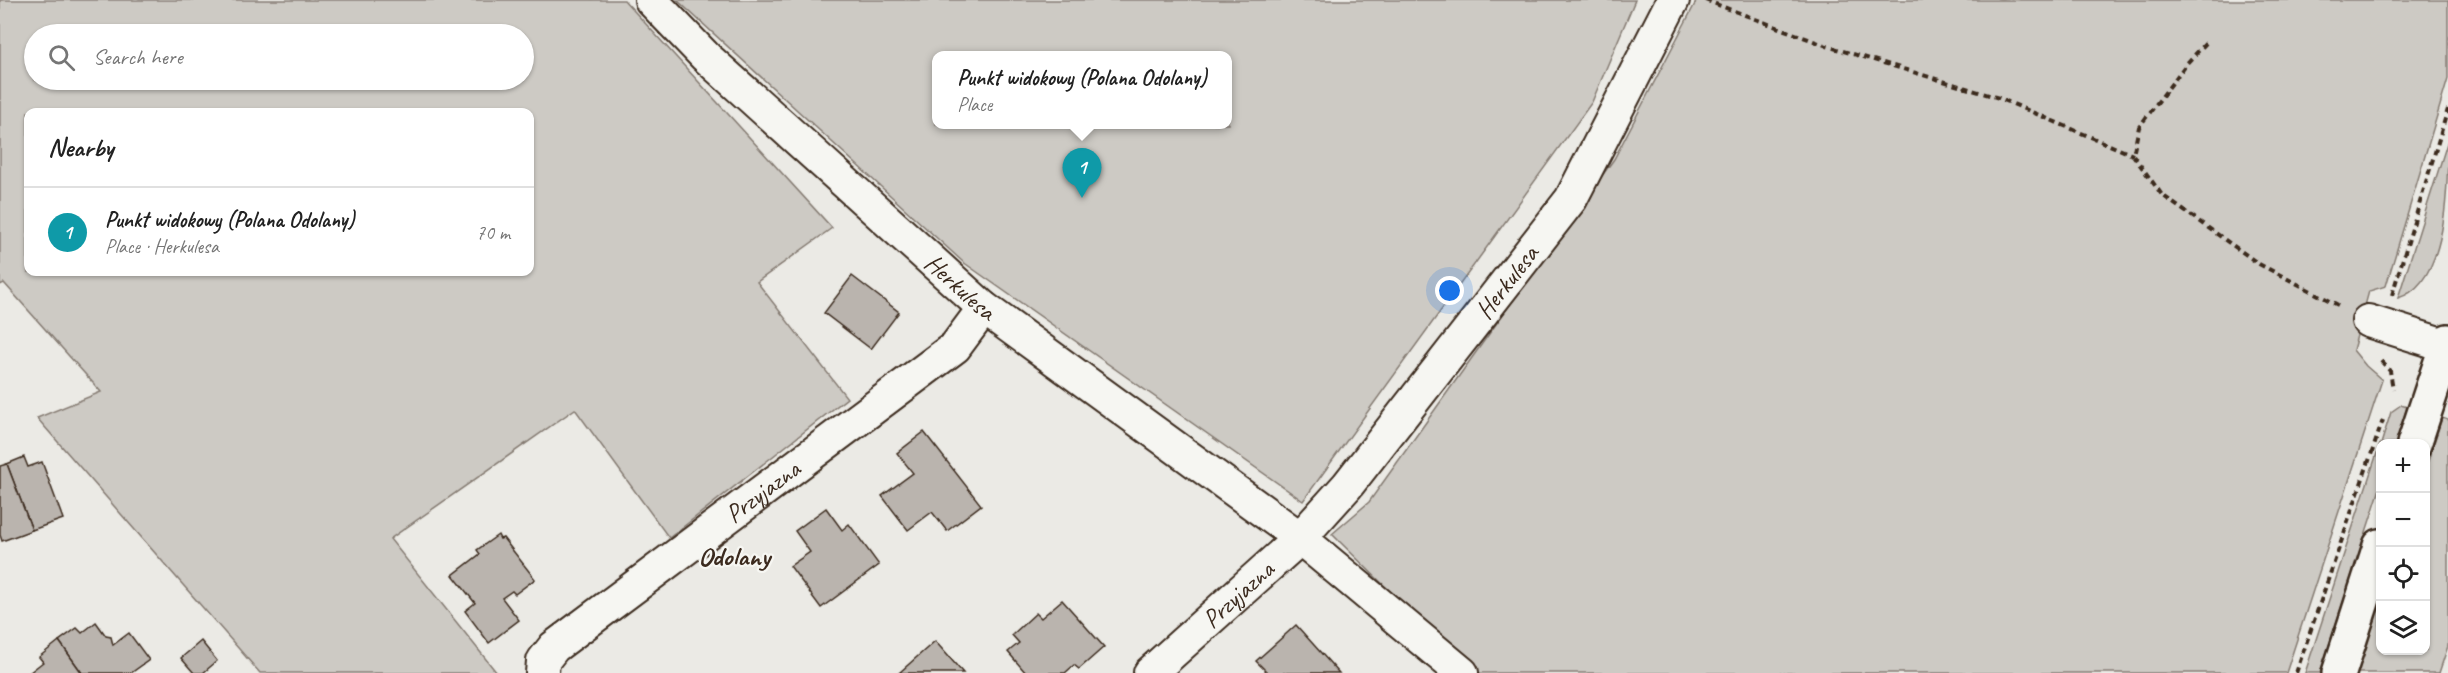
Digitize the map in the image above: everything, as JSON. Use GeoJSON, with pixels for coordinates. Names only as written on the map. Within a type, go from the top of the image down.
{"type":"FeatureCollection","features":[{"type":"Feature","properties":{"kind":"street","name":"Herkulesa"},"geometry":{"type":"LineString","coordinates":[[651,0],[705,56],[984,308],[1300,538],[1462,673]]}},
{"type":"Feature","properties":{"kind":"street","name":"Herkulesa"},"geometry":{"type":"LineString","coordinates":[[1300,538],[1347,486],[1571,199],[1673,0]]}},
{"type":"Feature","properties":{"kind":"street","name":"Przyjazna"},"geometry":{"type":"LineString","coordinates":[[542,673],[543,661],[554,647],[955,347],[984,308]]}},
{"type":"Feature","properties":{"kind":"street"},"geometry":{"type":"LineString","coordinates":[[2376,308],[2447,344],[2416,439]]}},
{"type":"Feature","properties":{"kind":"street","name":"Przyjazna"},"geometry":{"type":"LineString","coordinates":[[1150,673],[1300,538]]}},
{"type":"Feature","properties":{"kind":"street"},"geometry":{"type":"LineString","coordinates":[[2339,673],[2380,547]]}},
{"type":"Feature","properties":{"kind":"path"},"geometry":{"type":"LineString","coordinates":[[1705,0],[1827,46],[1999,98],[2133,155],[2162,195],[2259,264],[2376,308],[2393,295],[2448,109]]}},
{"type":"Feature","properties":{"kind":"path"},"geometry":{"type":"LineString","coordinates":[[2133,155],[2139,127],[2187,63],[2206,43]]}},
{"type":"Feature","properties":{"kind":"path"},"geometry":{"type":"LineString","coordinates":[[2370,356],[2381,361],[2390,371],[2393,389],[2390,400]]}},
{"type":"Feature","properties":{"kind":"path"},"geometry":{"type":"LineString","coordinates":[[2393,389],[2403,392]]}},
{"type":"Feature","properties":{"kind":"path"},"geometry":{"type":"LineString","coordinates":[[2296,673],[2386,411]]}},
{"type":"Feature","properties":{"kind":"shaded area"},"geometry":{"type":"Polygon","coordinates":[[[0,0],[624,0],[832,228],[757,282],[847,398],[669,538],[575,409],[390,539],[497,673],[260,673],[37,418],[101,392],[4,283],[0,285],[0,0]]]}},
{"type":"Feature","properties":{"kind":"shaded area"},"geometry":{"type":"Polygon","coordinates":[[[677,0],[1635,0],[1592,102],[1303,501],[963,262],[677,0]]]}},
{"type":"Feature","properties":{"kind":"shaded area"},"geometry":{"type":"Polygon","coordinates":[[[1697,0],[2448,0],[2448,79],[2386,286],[2369,291],[2353,350],[2382,380],[2286,673],[1473,673],[1332,534],[1369,502],[1614,159],[1697,0]]]}},
{"type":"Feature","properties":{"kind":"shaded area"},"geometry":{"type":"Polygon","coordinates":[[[2448,140],[2445,206],[2436,253],[2427,274],[2415,289],[2398,298],[2448,140]]]}},
{"type":"Feature","properties":{"kind":"shaded area"},"geometry":{"type":"Polygon","coordinates":[[[2401,405],[2407,407],[2397,439],[2383,439],[2391,412],[2401,405]]]}},
{"type":"Feature","properties":{"kind":"shaded area"},"geometry":{"type":"Polygon","coordinates":[[[2442,418],[2448,420],[2448,646],[2439,673],[2357,673],[2376,614],[2376,655],[2430,655],[2430,455],[2442,418]]]}},
{"type":"Feature","properties":{"kind":"shaded area"},"geometry":{"type":"Polygon","coordinates":[[[2376,456],[2376,501],[2320,673],[2305,673],[2376,456]]]}},
{"type":"Feature","properties":{"kind":"building"},"geometry":{"type":"Polygon","coordinates":[[[852,276],[899,312],[871,349],[824,313],[852,276]]]}},
{"type":"Feature","properties":{"kind":"building"},"geometry":{"type":"Polygon","coordinates":[[[924,432],[981,505],[947,531],[932,512],[908,530],[882,496],[913,473],[897,453],[924,432]]]}},
{"type":"Feature","properties":{"kind":"building"},"geometry":{"type":"Polygon","coordinates":[[[24,457],[28,467],[42,462],[63,519],[32,530],[7,464],[24,457]]]}},
{"type":"Feature","properties":{"kind":"building"},"geometry":{"type":"Polygon","coordinates":[[[7,464],[32,530],[2,541],[0,535],[0,466],[7,464]]]}},
{"type":"Feature","properties":{"kind":"building"},"geometry":{"type":"Polygon","coordinates":[[[826,508],[842,530],[849,524],[879,565],[821,608],[790,566],[810,552],[795,531],[826,508]]]}},
{"type":"Feature","properties":{"kind":"building"},"geometry":{"type":"Polygon","coordinates":[[[498,535],[500,539],[503,538],[535,579],[515,594],[512,591],[502,598],[519,620],[489,643],[465,611],[475,603],[453,575],[480,554],[477,550],[498,535]]]}},
{"type":"Feature","properties":{"kind":"building"},"geometry":{"type":"Polygon","coordinates":[[[1062,600],[1104,647],[1079,669],[1074,665],[1065,673],[1026,673],[1008,652],[1019,643],[1012,635],[1036,613],[1041,618],[1062,600]]]}},
{"type":"Feature","properties":{"kind":"building"},"geometry":{"type":"Polygon","coordinates":[[[96,622],[106,636],[111,637],[113,645],[129,633],[149,660],[131,673],[82,673],[59,641],[77,628],[82,633],[96,622]]]}},
{"type":"Feature","properties":{"kind":"building"},"geometry":{"type":"Polygon","coordinates":[[[1296,625],[1339,673],[1268,673],[1256,661],[1296,625]]]}},
{"type":"Feature","properties":{"kind":"building"},"geometry":{"type":"Polygon","coordinates":[[[59,641],[82,673],[29,673],[43,662],[39,657],[59,641]]]}},
{"type":"Feature","properties":{"kind":"building"},"geometry":{"type":"Polygon","coordinates":[[[201,641],[217,661],[203,673],[194,673],[181,658],[201,641]]]}},
{"type":"Feature","properties":{"kind":"building"},"geometry":{"type":"Polygon","coordinates":[[[935,641],[963,673],[899,673],[935,641]]]}},
{"type":"Feature","properties":{"kind":"place","name":"Punkt widokowy (Polana Odolany)"},"geometry":{"type":"Point","coordinates":[1082,198]}},
{"type":"Feature","properties":{"kind":"district","name":"Odolany"},"geometry":{"type":"Point","coordinates":[734,556]}}]}
